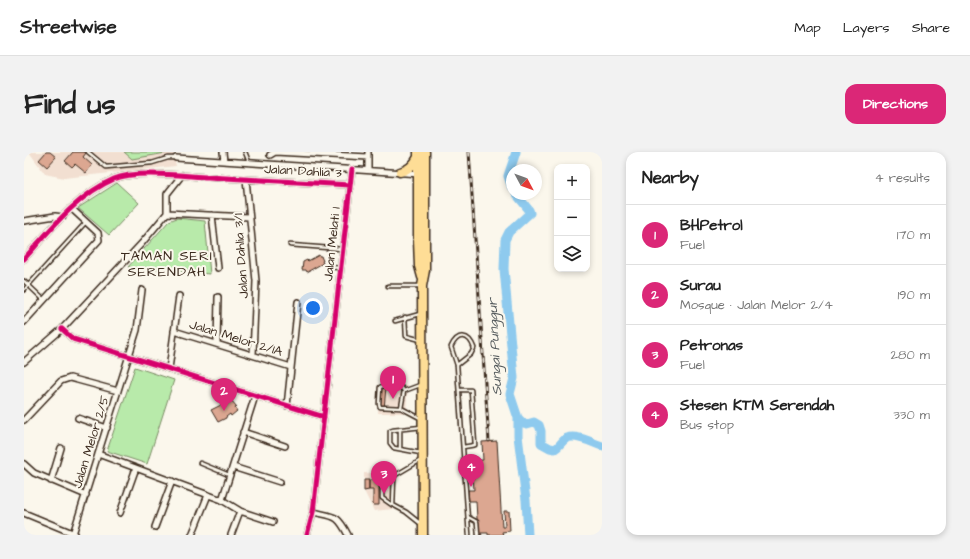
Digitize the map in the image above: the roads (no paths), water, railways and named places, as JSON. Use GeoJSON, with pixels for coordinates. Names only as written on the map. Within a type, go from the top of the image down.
{"type":"FeatureCollection","features":[{"type":"Feature","properties":{"kind":"main road"},"geometry":{"type":"LineString","coordinates":[[400,172],[411,167],[421,153]]}},
{"type":"Feature","properties":{"kind":"main road"},"geometry":{"type":"LineString","coordinates":[[421,153],[424,270],[422,283],[423,535]]}},
{"type":"Feature","properties":{"kind":"main road"},"geometry":{"type":"LineString","coordinates":[[400,172],[410,176],[418,187]]}},
{"type":"Feature","properties":{"kind":"main road"},"geometry":{"type":"LineString","coordinates":[[421,174],[418,187],[419,266],[422,283]]}},
{"type":"Feature","properties":{"kind":"street"},"geometry":{"type":"LineString","coordinates":[[223,152],[225,156],[224,161]]}},
{"type":"Feature","properties":{"kind":"street"},"geometry":{"type":"LineString","coordinates":[[269,164],[269,153],[275,152],[368,155],[368,170]]}},
{"type":"Feature","properties":{"kind":"street"},"geometry":{"type":"LineString","coordinates":[[176,158],[421,174]]}},
{"type":"Feature","properties":{"kind":"street","name":"Jalan Melati 1"},"geometry":{"type":"LineString","coordinates":[[307,535],[313,512],[352,169]]}},
{"type":"Feature","properties":{"kind":"street","name":"Jalan Dahlia 3"},"geometry":{"type":"LineString","coordinates":[[24,259],[71,208],[104,184],[116,179],[141,175],[182,175],[350,185]]}},
{"type":"Feature","properties":{"kind":"street"},"geometry":{"type":"LineString","coordinates":[[24,362],[62,329],[142,243],[167,213],[167,194],[182,175]]}},
{"type":"Feature","properties":{"kind":"street","name":"Jalan Dahlia 3/1"},"geometry":{"type":"LineString","coordinates":[[246,179],[256,281],[253,355]]}},
{"type":"Feature","properties":{"kind":"street"},"geometry":{"type":"LineString","coordinates":[[24,322],[99,240],[98,233],[71,208]]}},
{"type":"Feature","properties":{"kind":"street"},"geometry":{"type":"LineString","coordinates":[[167,213],[249,217]]}},
{"type":"Feature","properties":{"kind":"street"},"geometry":{"type":"LineString","coordinates":[[212,215],[218,268]]}},
{"type":"Feature","properties":{"kind":"street"},"geometry":{"type":"LineString","coordinates":[[24,221],[63,216]]}},
{"type":"Feature","properties":{"kind":"street","name":"Jalan Melor 2/5"},"geometry":{"type":"LineString","coordinates":[[74,534],[137,330],[142,290]]}},
{"type":"Feature","properties":{"kind":"street"},"geometry":{"type":"LineString","coordinates":[[169,369],[179,296]]}},
{"type":"Feature","properties":{"kind":"street"},"geometry":{"type":"LineString","coordinates":[[217,344],[218,296]]}},
{"type":"Feature","properties":{"kind":"street"},"geometry":{"type":"LineString","coordinates":[[287,406],[298,302]]}},
{"type":"Feature","properties":{"kind":"street"},"geometry":{"type":"LineString","coordinates":[[62,329],[73,339],[324,417]]}},
{"type":"Feature","properties":{"kind":"street","name":"Jalan Melor 2/1A"},"geometry":{"type":"LineString","coordinates":[[174,331],[291,367]]}},
{"type":"Feature","properties":{"kind":"street"},"geometry":{"type":"LineString","coordinates":[[24,420],[61,381],[70,378],[118,391]]}},
{"type":"Feature","properties":{"kind":"street"},"geometry":{"type":"LineString","coordinates":[[222,500],[255,396]]}},
{"type":"Feature","properties":{"kind":"street"},"geometry":{"type":"LineString","coordinates":[[78,418],[107,428]]}},
{"type":"Feature","properties":{"kind":"street"},"geometry":{"type":"LineString","coordinates":[[243,432],[285,446]]}},
{"type":"Feature","properties":{"kind":"street"},"geometry":{"type":"LineString","coordinates":[[51,481],[61,448]]}},
{"type":"Feature","properties":{"kind":"street"},"geometry":{"type":"LineString","coordinates":[[98,454],[222,500],[240,511],[273,522]]}},
{"type":"Feature","properties":{"kind":"street"},"geometry":{"type":"LineString","coordinates":[[24,464],[34,473],[86,495]]}},
{"type":"Feature","properties":{"kind":"street"},"geometry":{"type":"LineString","coordinates":[[233,467],[280,482]]}},
{"type":"Feature","properties":{"kind":"street"},"geometry":{"type":"LineString","coordinates":[[120,513],[136,468]]}},
{"type":"Feature","properties":{"kind":"street"},"geometry":{"type":"LineString","coordinates":[[155,527],[172,481]]}},
{"type":"Feature","properties":{"kind":"street"},"geometry":{"type":"LineString","coordinates":[[192,535],[208,495]]}},
{"type":"Feature","properties":{"kind":"street"},"geometry":{"type":"LineString","coordinates":[[231,535],[240,511]]}},
{"type":"Feature","properties":{"kind":"street"},"geometry":{"type":"LineString","coordinates":[[313,512],[337,518],[348,535]]}},
{"type":"Feature","properties":{"kind":"street"},"geometry":{"type":"LineString","coordinates":[[24,513],[74,534]]}},
{"type":"Feature","properties":{"kind":"lane"},"geometry":{"type":"LineString","coordinates":[[88,152],[106,167],[152,164],[168,158],[176,158]]}},
{"type":"Feature","properties":{"kind":"lane"},"geometry":{"type":"LineString","coordinates":[[245,152],[249,162]]}},
{"type":"Feature","properties":{"kind":"lane"},"geometry":{"type":"LineString","coordinates":[[24,290],[86,221]]}},
{"type":"Feature","properties":{"kind":"lane"},"geometry":{"type":"LineString","coordinates":[[290,246],[343,249]]}},
{"type":"Feature","properties":{"kind":"lane"},"geometry":{"type":"LineString","coordinates":[[330,259],[329,267],[340,268]]}},
{"type":"Feature","properties":{"kind":"lane"},"geometry":{"type":"LineString","coordinates":[[24,281],[44,300]]}},
{"type":"Feature","properties":{"kind":"lane"},"geometry":{"type":"LineString","coordinates":[[388,286],[422,283]]}},
{"type":"Feature","properties":{"kind":"lane"},"geometry":{"type":"LineString","coordinates":[[395,321],[405,317],[422,314]]}},
{"type":"Feature","properties":{"kind":"lane"},"geometry":{"type":"LineString","coordinates":[[405,317],[406,336],[422,340]]}},
{"type":"Feature","properties":{"kind":"lane"},"geometry":{"type":"LineString","coordinates":[[457,365],[471,354],[474,348],[472,341],[467,337],[460,336],[454,340],[451,347],[457,365],[469,535]]}},
{"type":"Feature","properties":{"kind":"lane"},"geometry":{"type":"LineString","coordinates":[[404,391],[422,384]]}},
{"type":"Feature","properties":{"kind":"lane"},"geometry":{"type":"LineString","coordinates":[[404,391],[400,387],[380,387],[380,407],[401,408],[422,423]]}},
{"type":"Feature","properties":{"kind":"lane"},"geometry":{"type":"LineString","coordinates":[[459,390],[471,390],[475,445],[463,447]]}},
{"type":"Feature","properties":{"kind":"lane"},"geometry":{"type":"LineString","coordinates":[[401,408],[404,391]]}},
{"type":"Feature","properties":{"kind":"lane"},"geometry":{"type":"LineString","coordinates":[[422,423],[390,432],[391,446],[422,456]]}},
{"type":"Feature","properties":{"kind":"lane"},"geometry":{"type":"LineString","coordinates":[[400,429],[400,449]]}},
{"type":"Feature","properties":{"kind":"lane"},"geometry":{"type":"LineString","coordinates":[[422,456],[394,476],[382,478],[382,498],[406,512],[423,525]]}},
{"type":"Feature","properties":{"kind":"lane"},"geometry":{"type":"LineString","coordinates":[[200,463],[230,475]]}},
{"type":"Feature","properties":{"kind":"lane"},"geometry":{"type":"LineString","coordinates":[[393,505],[394,476]]}},
{"type":"Feature","properties":{"kind":"lane"},"geometry":{"type":"LineString","coordinates":[[468,517],[477,522],[478,535]]}},
{"type":"Feature","properties":{"kind":"waterway","name":"Sungai Punggur"},"geometry":{"type":"LineString","coordinates":[[512,164],[516,152]]}},
{"type":"Feature","properties":{"kind":"waterway","name":"Sungai Punggur"},"geometry":{"type":"LineString","coordinates":[[521,200],[530,213],[509,232],[505,240],[504,269],[514,378],[510,394],[518,418],[518,436],[526,500],[528,535]]}},
{"type":"Feature","properties":{"kind":"waterway"},"geometry":{"type":"LineString","coordinates":[[518,418],[523,423],[527,424],[534,422],[539,425],[541,431],[541,443],[550,448],[555,449],[565,439],[571,437],[580,438],[602,446]]}},
{"type":"Feature","properties":{"kind":"railway"},"geometry":{"type":"LineString","coordinates":[[469,152],[489,441]]}},
{"type":"Feature","properties":{"kind":"place","name":"BHPetrol"},"geometry":{"type":"Point","coordinates":[393,399]}},
{"type":"Feature","properties":{"kind":"place","name":"Surau"},"geometry":{"type":"Point","coordinates":[224,411]}},
{"type":"Feature","properties":{"kind":"place","name":"Stesen KTM Serendah"},"geometry":{"type":"Point","coordinates":[471,487]}},
{"type":"Feature","properties":{"kind":"place","name":"Petronas"},"geometry":{"type":"Point","coordinates":[384,494]}},
{"type":"Feature","properties":{"kind":"district","name":"TAMAN SERI SERENDAH"},"geometry":{"type":"Point","coordinates":[167,264]}}]}
